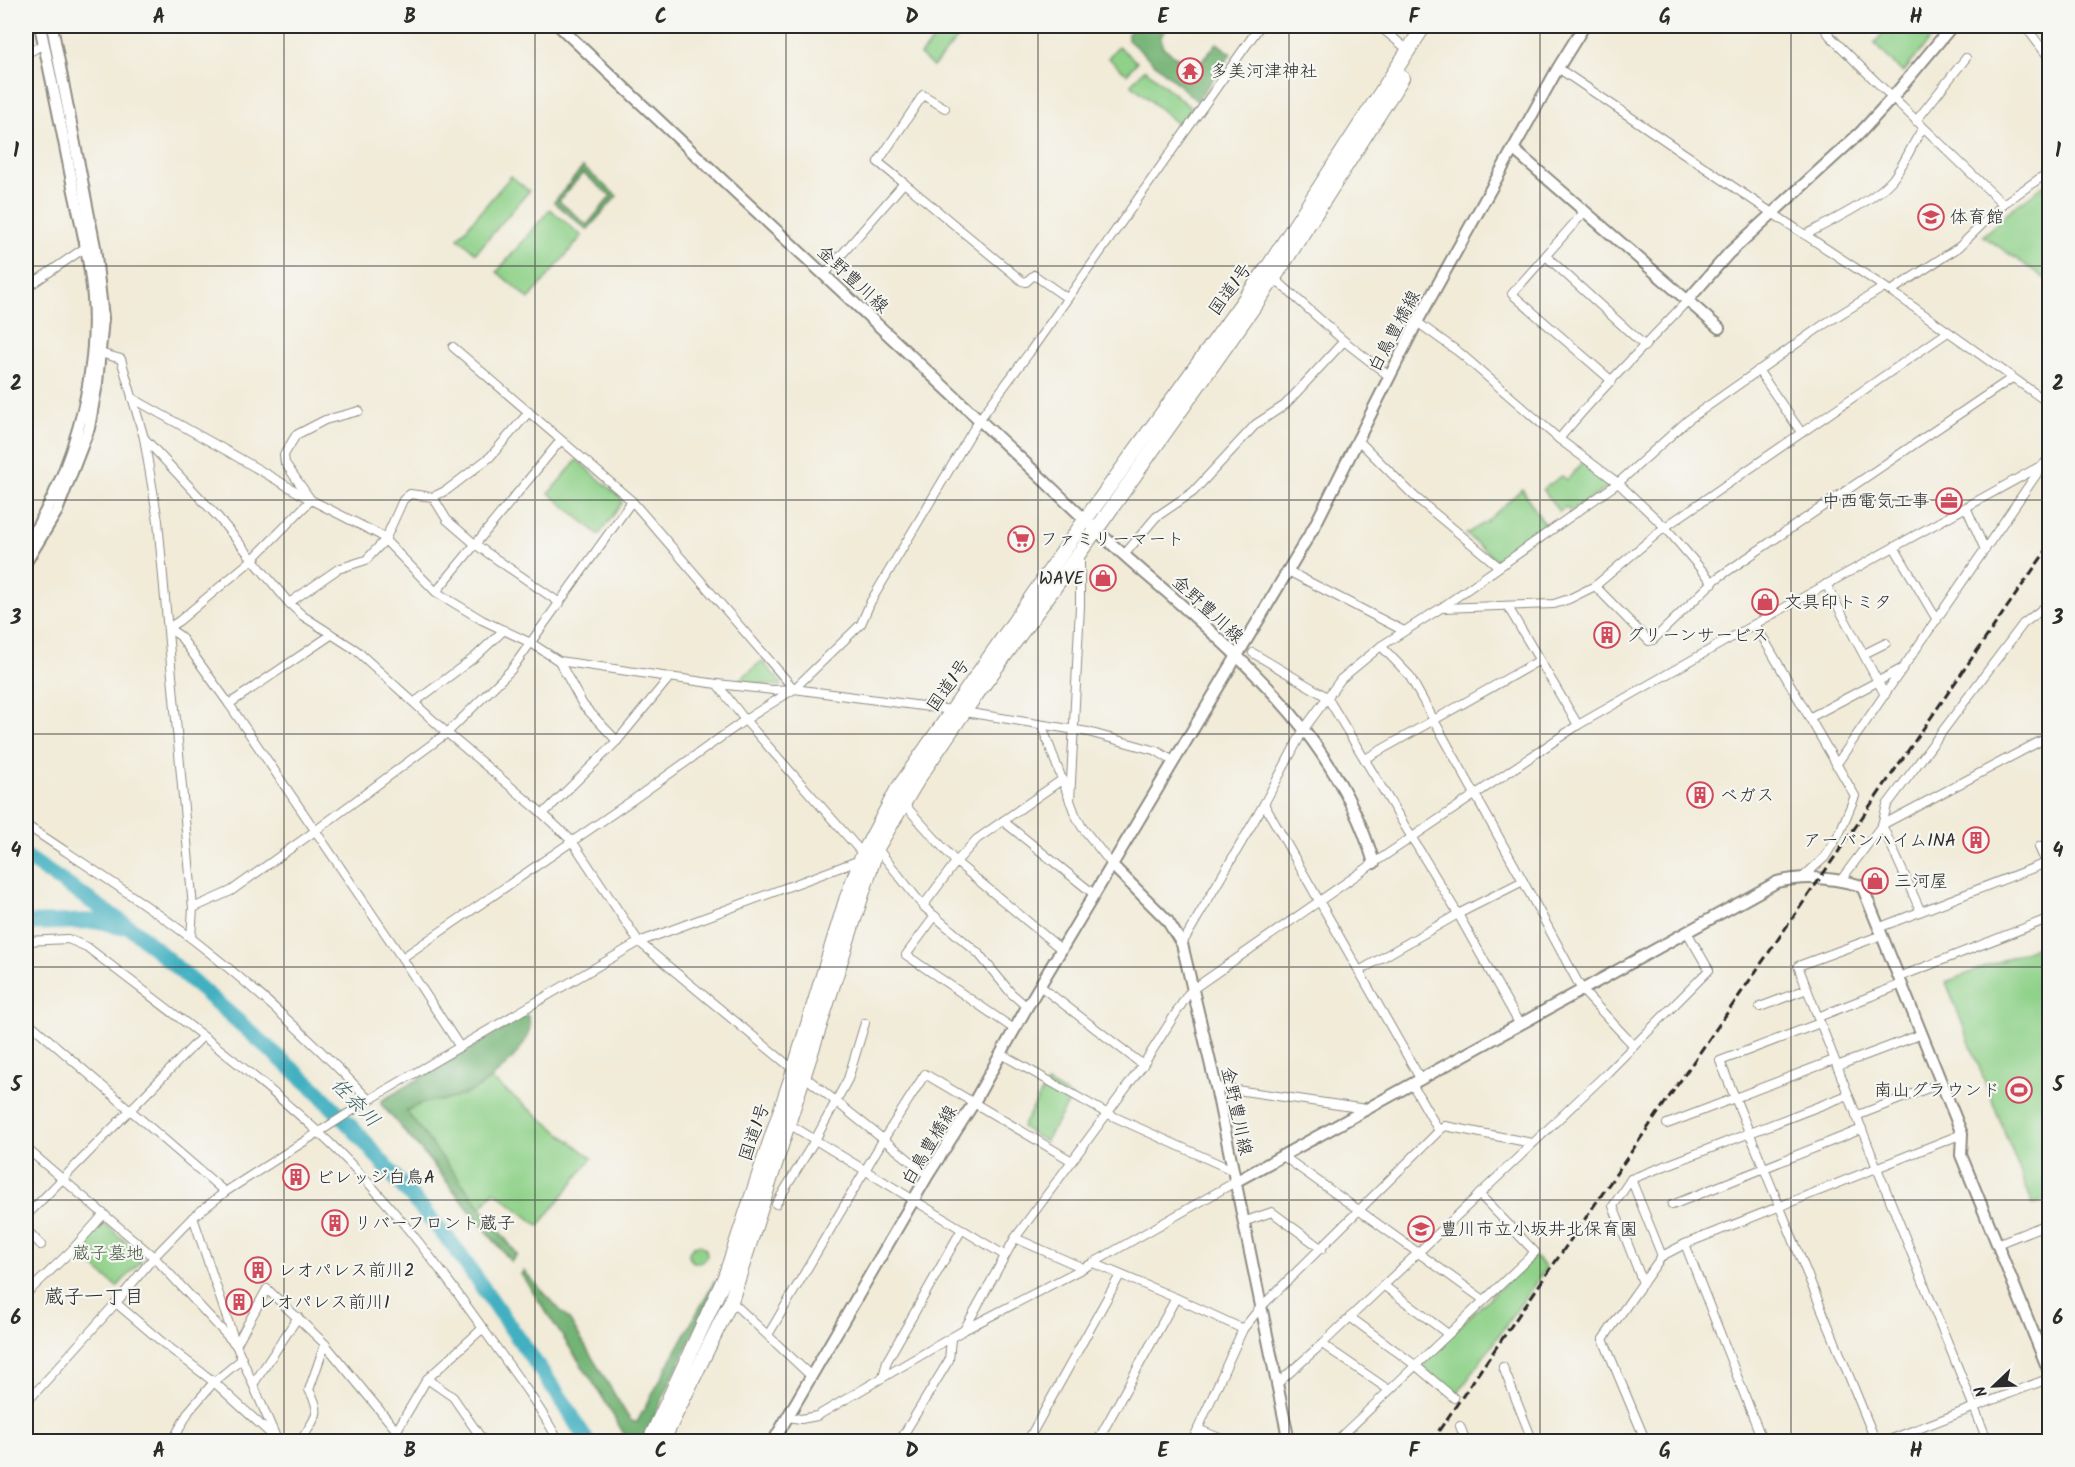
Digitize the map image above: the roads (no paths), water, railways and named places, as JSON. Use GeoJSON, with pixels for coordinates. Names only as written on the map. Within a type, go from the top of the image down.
{"type":"FeatureCollection","features":[{"type":"Feature","properties":{"kind":"highway","name":"国道1号"},"geometry":{"type":"LineString","coordinates":[[649,1442],[725,1277],[877,848],[958,711],[1085,520],[1268,267],[1424,26]]}},
{"type":"Feature","properties":{"kind":"highway","name":"国道1号"},"geometry":{"type":"LineString","coordinates":[[662,1442],[731,1301],[789,1124],[799,1073],[846,900],[861,857],[897,790],[1096,530],[1275,278],[1435,26]]}},
{"type":"Feature","properties":{"kind":"street"},"geometry":{"type":"LineString","coordinates":[[26,545],[45,513],[64,470],[78,427],[93,336],[93,298],[86,248],[40,26]]}},
{"type":"Feature","properties":{"kind":"street"},"geometry":{"type":"LineString","coordinates":[[26,562],[57,511],[89,428],[103,318],[95,247],[52,26]]}},
{"type":"Feature","properties":{"kind":"street","name":"金野豊川線"},"geometry":{"type":"LineString","coordinates":[[559,26],[1085,520],[1237,655],[1113,866],[1167,920],[1182,944],[1216,1088],[1289,1442]]}},
{"type":"Feature","properties":{"kind":"street"},"geometry":{"type":"LineString","coordinates":[[402,958],[744,720],[794,690],[861,624],[871,601],[980,420],[1260,26]]}},
{"type":"Feature","properties":{"kind":"street"},"geometry":{"type":"LineString","coordinates":[[1379,26],[1408,51]]}},
{"type":"Feature","properties":{"kind":"street","name":"白鳥豊橋線"},"geometry":{"type":"LineString","coordinates":[[1237,655],[1314,527],[1417,322],[1558,68],[1584,26]]}},
{"type":"Feature","properties":{"kind":"street"},"geometry":{"type":"LineString","coordinates":[[1823,26],[1830,36],[1892,98],[2003,204]]}},
{"type":"Feature","properties":{"kind":"street"},"geometry":{"type":"LineString","coordinates":[[1559,439],[1585,407],[1645,346],[1729,253],[1860,133],[1952,26]]}},
{"type":"Feature","properties":{"kind":"street"},"geometry":{"type":"LineString","coordinates":[[2025,26],[2049,59]]}},
{"type":"Feature","properties":{"kind":"street"},"geometry":{"type":"LineString","coordinates":[[26,54],[44,44]]}},
{"type":"Feature","properties":{"kind":"street"},"geometry":{"type":"LineString","coordinates":[[1916,121],[1966,58]]}},
{"type":"Feature","properties":{"kind":"street"},"geometry":{"type":"LineString","coordinates":[[1558,68],[1888,289],[2049,404]]}},
{"type":"Feature","properties":{"kind":"street"},"geometry":{"type":"LineString","coordinates":[[945,108],[923,95],[878,162],[1022,281],[1026,282],[1034,275],[1067,298]]}},
{"type":"Feature","properties":{"kind":"street"},"geometry":{"type":"LineString","coordinates":[[1805,235],[1880,190],[1891,180],[1923,128]]}},
{"type":"Feature","properties":{"kind":"street"},"geometry":{"type":"LineString","coordinates":[[1513,149],[1719,328]]}},
{"type":"Feature","properties":{"kind":"street"},"geometry":{"type":"LineString","coordinates":[[1182,944],[1264,804],[1304,729],[1341,679],[1354,667],[1618,483],[1688,420],[1758,370],[1823,325],[1959,247],[2003,204],[2049,171]]}},
{"type":"Feature","properties":{"kind":"street"},"geometry":{"type":"LineString","coordinates":[[824,275],[904,183]]}},
{"type":"Feature","properties":{"kind":"street"},"geometry":{"type":"LineString","coordinates":[[1585,212],[1512,294],[1612,381]]}},
{"type":"Feature","properties":{"kind":"street"},"geometry":{"type":"LineString","coordinates":[[26,288],[86,248]]}},
{"type":"Feature","properties":{"kind":"street"},"geometry":{"type":"LineString","coordinates":[[1546,256],[1645,346]]}},
{"type":"Feature","properties":{"kind":"street"},"geometry":{"type":"LineString","coordinates":[[1275,278],[1344,341],[1389,376]]}},
{"type":"Feature","properties":{"kind":"street"},"geometry":{"type":"LineString","coordinates":[[1417,322],[1461,353],[1559,439],[1618,483],[1665,528],[1713,583]]}},
{"type":"Feature","properties":{"kind":"street"},"geometry":{"type":"LineString","coordinates":[[1441,608],[1554,604],[1595,586],[1665,528],[1948,332]]}},
{"type":"Feature","properties":{"kind":"street"},"geometry":{"type":"LineString","coordinates":[[1124,555],[1156,517],[1193,492],[1256,424],[1285,405],[1344,341]]}},
{"type":"Feature","properties":{"kind":"street"},"geometry":{"type":"LineString","coordinates":[[453,346],[632,501],[794,690]]}},
{"type":"Feature","properties":{"kind":"street"},"geometry":{"type":"LineString","coordinates":[[100,353],[121,359],[144,438],[158,521],[193,908],[191,938]]}},
{"type":"Feature","properties":{"kind":"street"},"geometry":{"type":"LineString","coordinates":[[1758,370],[1801,432]]}},
{"type":"Feature","properties":{"kind":"street"},"geometry":{"type":"LineString","coordinates":[[1595,586],[1649,640],[1653,640],[1713,583],[2012,378]]}},
{"type":"Feature","properties":{"kind":"street"},"geometry":{"type":"LineString","coordinates":[[132,398],[311,500],[380,535],[436,592],[482,620],[531,643],[559,661],[669,678],[773,690],[794,690],[958,711],[1042,726],[1074,729],[1157,751],[1173,762]]}},
{"type":"Feature","properties":{"kind":"street"},"geometry":{"type":"LineString","coordinates":[[311,500],[285,462],[284,455],[296,435],[325,420],[358,411]]}},
{"type":"Feature","properties":{"kind":"street"},"geometry":{"type":"LineString","coordinates":[[289,603],[338,569],[366,560],[385,540],[403,500],[410,494],[433,497],[447,490],[490,457],[529,412]]}},
{"type":"Feature","properties":{"kind":"street"},"geometry":{"type":"LineString","coordinates":[[144,438],[217,516],[289,603],[303,616],[356,650],[415,702],[447,734],[572,841],[639,942],[928,1175]]}},
{"type":"Feature","properties":{"kind":"street"},"geometry":{"type":"LineString","coordinates":[[1357,439],[1414,496],[1498,566]]}},
{"type":"Feature","properties":{"kind":"street"},"geometry":{"type":"LineString","coordinates":[[436,592],[561,440]]}},
{"type":"Feature","properties":{"kind":"street"},"geometry":{"type":"LineString","coordinates":[[964,1330],[1015,1238],[1108,1114],[1193,989],[1475,794],[1578,726],[2047,460]]}},
{"type":"Feature","properties":{"kind":"street"},"geometry":{"type":"LineString","coordinates":[[1836,765],[2047,460]]}},
{"type":"Feature","properties":{"kind":"street"},"geometry":{"type":"LineString","coordinates":[[433,497],[447,520],[476,545],[560,603]]}},
{"type":"Feature","properties":{"kind":"street"},"geometry":{"type":"LineString","coordinates":[[168,628],[253,559],[311,500]]}},
{"type":"Feature","properties":{"kind":"street"},"geometry":{"type":"LineString","coordinates":[[193,908],[232,890],[447,734],[511,670],[632,501]]}},
{"type":"Feature","properties":{"kind":"street"},"geometry":{"type":"LineString","coordinates":[[1966,507],[1985,550]]}},
{"type":"Feature","properties":{"kind":"street"},"geometry":{"type":"LineString","coordinates":[[1894,547],[1937,620]]}},
{"type":"Feature","properties":{"kind":"street"},"geometry":{"type":"LineString","coordinates":[[1070,801],[1080,606],[1080,551]]}},
{"type":"Feature","properties":{"kind":"street"},"geometry":{"type":"LineString","coordinates":[[1288,571],[1404,632]]}},
{"type":"Feature","properties":{"kind":"street"},"geometry":{"type":"LineString","coordinates":[[1826,584],[1885,695]]}},
{"type":"Feature","properties":{"kind":"street"},"geometry":{"type":"LineString","coordinates":[[1841,880],[1882,825],[1887,805],[1991,665],[2023,624],[2049,603]]}},
{"type":"Feature","properties":{"kind":"street"},"geometry":{"type":"LineString","coordinates":[[1508,607],[1578,726]]}},
{"type":"Feature","properties":{"kind":"street"},"geometry":{"type":"LineString","coordinates":[[1755,624],[1855,796],[1840,832],[1825,857],[1802,878]]}},
{"type":"Feature","properties":{"kind":"street"},"geometry":{"type":"LineString","coordinates":[[168,628],[180,636],[229,704],[460,1047]]}},
{"type":"Feature","properties":{"kind":"street"},"geometry":{"type":"LineString","coordinates":[[415,702],[475,657],[504,630]]}},
{"type":"Feature","properties":{"kind":"street"},"geometry":{"type":"LineString","coordinates":[[229,704],[332,635]]}},
{"type":"Feature","properties":{"kind":"street"},"geometry":{"type":"LineString","coordinates":[[1864,654],[1886,643]]}},
{"type":"Feature","properties":{"kind":"street"},"geometry":{"type":"LineString","coordinates":[[1381,646],[1409,675],[1582,990],[1634,1046]]}},
{"type":"Feature","properties":{"kind":"street"},"geometry":{"type":"LineString","coordinates":[[1253,652],[1328,697],[1458,914],[1520,1026]]}},
{"type":"Feature","properties":{"kind":"street"},"geometry":{"type":"LineString","coordinates":[[1237,655],[1304,729],[1344,790],[1374,863]]}},
{"type":"Feature","properties":{"kind":"street"},"geometry":{"type":"LineString","coordinates":[[1365,759],[1540,660]]}},
{"type":"Feature","properties":{"kind":"street"},"geometry":{"type":"LineString","coordinates":[[559,661],[583,705],[617,741]]}},
{"type":"Feature","properties":{"kind":"street"},"geometry":{"type":"LineString","coordinates":[[1809,718],[1904,668]]}},
{"type":"Feature","properties":{"kind":"street"},"geometry":{"type":"LineString","coordinates":[[543,814],[617,741],[669,678]]}},
{"type":"Feature","properties":{"kind":"street"},"geometry":{"type":"LineString","coordinates":[[26,1403],[154,1257],[193,1217],[225,1192],[367,1101],[639,942],[861,857],[744,720],[717,684]]}},
{"type":"Feature","properties":{"kind":"street"},"geometry":{"type":"LineString","coordinates":[[1042,726],[1082,827],[1113,866]]}},
{"type":"Feature","properties":{"kind":"street"},"geometry":{"type":"LineString","coordinates":[[1882,825],[2049,736]]}},
{"type":"Feature","properties":{"kind":"street"},"geometry":{"type":"LineString","coordinates":[[923,906],[956,862],[977,839],[1063,779]]}},
{"type":"Feature","properties":{"kind":"street"},"geometry":{"type":"LineString","coordinates":[[903,803],[956,862],[1062,950]]}},
{"type":"Feature","properties":{"kind":"street"},"geometry":{"type":"LineString","coordinates":[[1264,804],[1359,971],[1417,1082],[1439,1131]]}},
{"type":"Feature","properties":{"kind":"street"},"geometry":{"type":"LineString","coordinates":[[1003,821],[1095,895]]}},
{"type":"Feature","properties":{"kind":"street"},"geometry":{"type":"LineString","coordinates":[[26,825],[126,891],[191,938],[335,1063],[367,1101]]}},
{"type":"Feature","properties":{"kind":"street"},"geometry":{"type":"LineString","coordinates":[[1882,825],[1920,910]]}},
{"type":"Feature","properties":{"kind":"street"},"geometry":{"type":"LineString","coordinates":[[2049,843],[2040,847],[2049,872]]}},
{"type":"Feature","properties":{"kind":"street"},"geometry":{"type":"LineString","coordinates":[[877,848],[923,906],[979,954],[1011,993],[1027,1007]]}},
{"type":"Feature","properties":{"kind":"street"},"geometry":{"type":"LineString","coordinates":[[1988,1442],[1798,966],[1880,931],[1920,910],[2046,863]]}},
{"type":"Feature","properties":{"kind":"street","name":"白鳥豊橋線"},"geometry":{"type":"LineString","coordinates":[[773,1442],[928,1175],[973,1104],[1014,1029],[1113,866]]}},
{"type":"Feature","properties":{"kind":"street"},"geometry":{"type":"LineString","coordinates":[[787,1417],[801,1419],[817,1416],[964,1330],[1081,1267],[1093,1263],[1366,1109],[1778,882],[1802,878],[1841,880],[1862,886],[1962,1134],[1961,1155],[2049,1376],[1884,1442]]}},
{"type":"Feature","properties":{"kind":"street"},"geometry":{"type":"LineString","coordinates":[[1359,971],[1458,914],[1523,881]]}},
{"type":"Feature","properties":{"kind":"street"},"geometry":{"type":"LineString","coordinates":[[935,916],[906,955],[1014,1029]]}},
{"type":"Feature","properties":{"kind":"street"},"geometry":{"type":"LineString","coordinates":[[1876,1442],[1720,1061],[1819,1020],[1900,980],[2049,918]]}},
{"type":"Feature","properties":{"kind":"street"},"geometry":{"type":"LineString","coordinates":[[1278,1383],[1322,1344],[1634,1046],[1709,970],[1688,932]]}},
{"type":"Feature","properties":{"kind":"street"},"geometry":{"type":"LineString","coordinates":[[26,941],[68,939],[81,943],[321,1130],[366,1179],[459,1295],[539,1409],[557,1441]]}},
{"type":"Feature","properties":{"kind":"street"},"geometry":{"type":"LineString","coordinates":[[1040,986],[1143,1065]]}},
{"type":"Feature","properties":{"kind":"street"},"geometry":{"type":"LineString","coordinates":[[1760,1007],[1807,989]]}},
{"type":"Feature","properties":{"kind":"street"},"geometry":{"type":"LineString","coordinates":[[26,1020],[225,1192]]}},
{"type":"Feature","properties":{"kind":"street"},"geometry":{"type":"LineString","coordinates":[[776,1204],[815,1140],[848,1079],[865,1023]]}},
{"type":"Feature","properties":{"kind":"street"},"geometry":{"type":"LineString","coordinates":[[1667,1124],[1735,1098],[1922,1034]]}},
{"type":"Feature","properties":{"kind":"street"},"geometry":{"type":"LineString","coordinates":[[26,1216],[202,1037]]}},
{"type":"Feature","properties":{"kind":"street"},"geometry":{"type":"LineString","coordinates":[[1001,1054],[1108,1114],[1232,1170]]}},
{"type":"Feature","properties":{"kind":"street"},"geometry":{"type":"LineString","coordinates":[[768,1335],[883,1140],[925,1074],[1072,1161]]}},
{"type":"Feature","properties":{"kind":"street"},"geometry":{"type":"LineString","coordinates":[[1856,1116],[1941,1083]]}},
{"type":"Feature","properties":{"kind":"street"},"geometry":{"type":"LineString","coordinates":[[1216,1088],[1366,1109]]}},
{"type":"Feature","properties":{"kind":"street"},"geometry":{"type":"LineString","coordinates":[[1643,1283],[1613,1206],[1632,1179],[1848,1095]]}},
{"type":"Feature","properties":{"kind":"street"},"geometry":{"type":"LineString","coordinates":[[789,1124],[1004,1255]]}},
{"type":"Feature","properties":{"kind":"street"},"geometry":{"type":"LineString","coordinates":[[1192,1442],[1243,1329],[1260,1308],[1439,1131],[1445,1126],[1532,1143]]}},
{"type":"Feature","properties":{"kind":"street"},"geometry":{"type":"LineString","coordinates":[[1672,1205],[1862,1129]]}},
{"type":"Feature","properties":{"kind":"street"},"geometry":{"type":"LineString","coordinates":[[1646,1442],[1604,1339],[1662,1256],[1685,1244],[1962,1134]]}},
{"type":"Feature","properties":{"kind":"street"},"geometry":{"type":"LineString","coordinates":[[26,1148],[154,1257],[236,1345]]}},
{"type":"Feature","properties":{"kind":"street"},"geometry":{"type":"LineString","coordinates":[[1283,1156],[1484,1300]]}},
{"type":"Feature","properties":{"kind":"street"},"geometry":{"type":"LineString","coordinates":[[1632,1179],[1662,1256]]}},
{"type":"Feature","properties":{"kind":"street"},"geometry":{"type":"LineString","coordinates":[[1335,1442],[1535,1252],[1479,1194]]}},
{"type":"Feature","properties":{"kind":"street"},"geometry":{"type":"LineString","coordinates":[[1243,1222],[1272,1212],[1322,1249]]}},
{"type":"Feature","properties":{"kind":"street"},"geometry":{"type":"LineString","coordinates":[[26,1294],[72,1250],[104,1214]]}},
{"type":"Feature","properties":{"kind":"street"},"geometry":{"type":"LineString","coordinates":[[193,1217],[236,1345],[278,1441]]}},
{"type":"Feature","properties":{"kind":"street"},"geometry":{"type":"LineString","coordinates":[[1997,1244],[2049,1223]]}},
{"type":"Feature","properties":{"kind":"street"},"geometry":{"type":"LineString","coordinates":[[26,1229],[41,1245]]}},
{"type":"Feature","properties":{"kind":"street"},"geometry":{"type":"LineString","coordinates":[[883,1377],[887,1361],[962,1229]]}},
{"type":"Feature","properties":{"kind":"street"},"geometry":{"type":"LineString","coordinates":[[1015,1238],[1081,1267]]}},
{"type":"Feature","properties":{"kind":"street"},"geometry":{"type":"LineString","coordinates":[[1685,1244],[1763,1442]]}},
{"type":"Feature","properties":{"kind":"street"},"geometry":{"type":"LineString","coordinates":[[1093,1263],[1243,1329]]}},
{"type":"Feature","properties":{"kind":"street"},"geometry":{"type":"LineString","coordinates":[[1027,1442],[1120,1275]]}},
{"type":"Feature","properties":{"kind":"street"},"geometry":{"type":"LineString","coordinates":[[1383,1285],[1448,1334]]}},
{"type":"Feature","properties":{"kind":"street"},"geometry":{"type":"LineString","coordinates":[[236,1345],[267,1289],[325,1344],[406,1442]]}},
{"type":"Feature","properties":{"kind":"street"},"geometry":{"type":"LineString","coordinates":[[1097,1442],[1176,1298]]}},
{"type":"Feature","properties":{"kind":"street"},"geometry":{"type":"LineString","coordinates":[[731,1301],[810,1376]]}},
{"type":"Feature","properties":{"kind":"street"},"geometry":{"type":"LineString","coordinates":[[116,1302],[162,1342],[214,1382],[278,1441]]}},
{"type":"Feature","properties":{"kind":"street"},"geometry":{"type":"LineString","coordinates":[[254,1383],[298,1317]]}},
{"type":"Feature","properties":{"kind":"street"},"geometry":{"type":"LineString","coordinates":[[1350,1317],[1415,1365],[1454,1398]]}},
{"type":"Feature","properties":{"kind":"street"},"geometry":{"type":"LineString","coordinates":[[390,1442],[427,1379],[483,1328]]}},
{"type":"Feature","properties":{"kind":"street"},"geometry":{"type":"LineString","coordinates":[[900,1442],[949,1360],[951,1339]]}},
{"type":"Feature","properties":{"kind":"street"},"geometry":{"type":"LineString","coordinates":[[300,1442],[318,1412],[317,1404],[309,1390],[325,1344]]}},
{"type":"Feature","properties":{"kind":"street"},"geometry":{"type":"LineString","coordinates":[[1322,1344],[1389,1390]]}},
{"type":"Feature","properties":{"kind":"street"},"geometry":{"type":"LineString","coordinates":[[172,1442],[189,1411],[214,1382],[242,1359]]}},
{"type":"Feature","properties":{"kind":"street"},"geometry":{"type":"LineString","coordinates":[[1503,1367],[1533,1442]]}},
{"type":"Feature","properties":{"kind":"street"},"geometry":{"type":"LineString","coordinates":[[427,1379],[453,1397],[484,1442]]}},
{"type":"Feature","properties":{"kind":"street"},"geometry":{"type":"LineString","coordinates":[[1460,1426],[1466,1442]]}},
{"type":"Feature","properties":{"kind":"street"},"geometry":{"type":"LineString","coordinates":[[1198,1429],[1229,1442]]}},
{"type":"Feature","properties":{"kind":"waterway","name":"佐奈川"},"geometry":{"type":"LineString","coordinates":[[26,857],[135,931],[315,1089],[358,1134],[452,1244],[566,1406],[587,1442]]}},
{"type":"Feature","properties":{"kind":"waterway"},"geometry":{"type":"LineString","coordinates":[[26,923],[101,921],[120,927]]}},
{"type":"Feature","properties":{"kind":"railway"},"geometry":{"type":"LineString","coordinates":[[1431,1442],[2050,545]]}},
{"type":"Feature","properties":{"kind":"place","name":"多美河津神社"},"geometry":{"type":"Point","coordinates":[1190,71]}},
{"type":"Feature","properties":{"kind":"place","name":"体育館"},"geometry":{"type":"Point","coordinates":[1931,217]}},
{"type":"Feature","properties":{"kind":"place","name":"中西電気工事"},"geometry":{"type":"Point","coordinates":[1949,501]}},
{"type":"Feature","properties":{"kind":"place","name":"ファミリーマート"},"geometry":{"type":"Point","coordinates":[1021,539]}},
{"type":"Feature","properties":{"kind":"place","name":"WAVE"},"geometry":{"type":"Point","coordinates":[1103,578]}},
{"type":"Feature","properties":{"kind":"place","name":"文具印トミタ"},"geometry":{"type":"Point","coordinates":[1765,602]}},
{"type":"Feature","properties":{"kind":"place","name":"グリーンサービス"},"geometry":{"type":"Point","coordinates":[1607,635]}},
{"type":"Feature","properties":{"kind":"place","name":"ベガス"},"geometry":{"type":"Point","coordinates":[1700,795]}},
{"type":"Feature","properties":{"kind":"place","name":"アーバンハイムINA"},"geometry":{"type":"Point","coordinates":[1976,840]}},
{"type":"Feature","properties":{"kind":"place","name":"三河屋"},"geometry":{"type":"Point","coordinates":[1875,881]}},
{"type":"Feature","properties":{"kind":"place","name":"南山グラウンド"},"geometry":{"type":"Point","coordinates":[2019,1090]}},
{"type":"Feature","properties":{"kind":"place","name":"ビレッジ白鳥A"},"geometry":{"type":"Point","coordinates":[296,1177]}},
{"type":"Feature","properties":{"kind":"place","name":"リバーフロント蔵子"},"geometry":{"type":"Point","coordinates":[335,1223]}},
{"type":"Feature","properties":{"kind":"place","name":"豊川市立小坂井北保育園"},"geometry":{"type":"Point","coordinates":[1421,1229]}},
{"type":"Feature","properties":{"kind":"place","name":"レオパレス前川2"},"geometry":{"type":"Point","coordinates":[258,1270]}},
{"type":"Feature","properties":{"kind":"place","name":"レオパレス前川1"},"geometry":{"type":"Point","coordinates":[239,1302]}},
{"type":"Feature","properties":{"kind":"district","name":"蔵子一丁目"},"geometry":{"type":"Point","coordinates":[94,1296]}},
{"type":"Feature","properties":{"kind":"park label","name":"蔵子墓地"},"geometry":{"type":"Point","coordinates":[108,1253]}}]}
